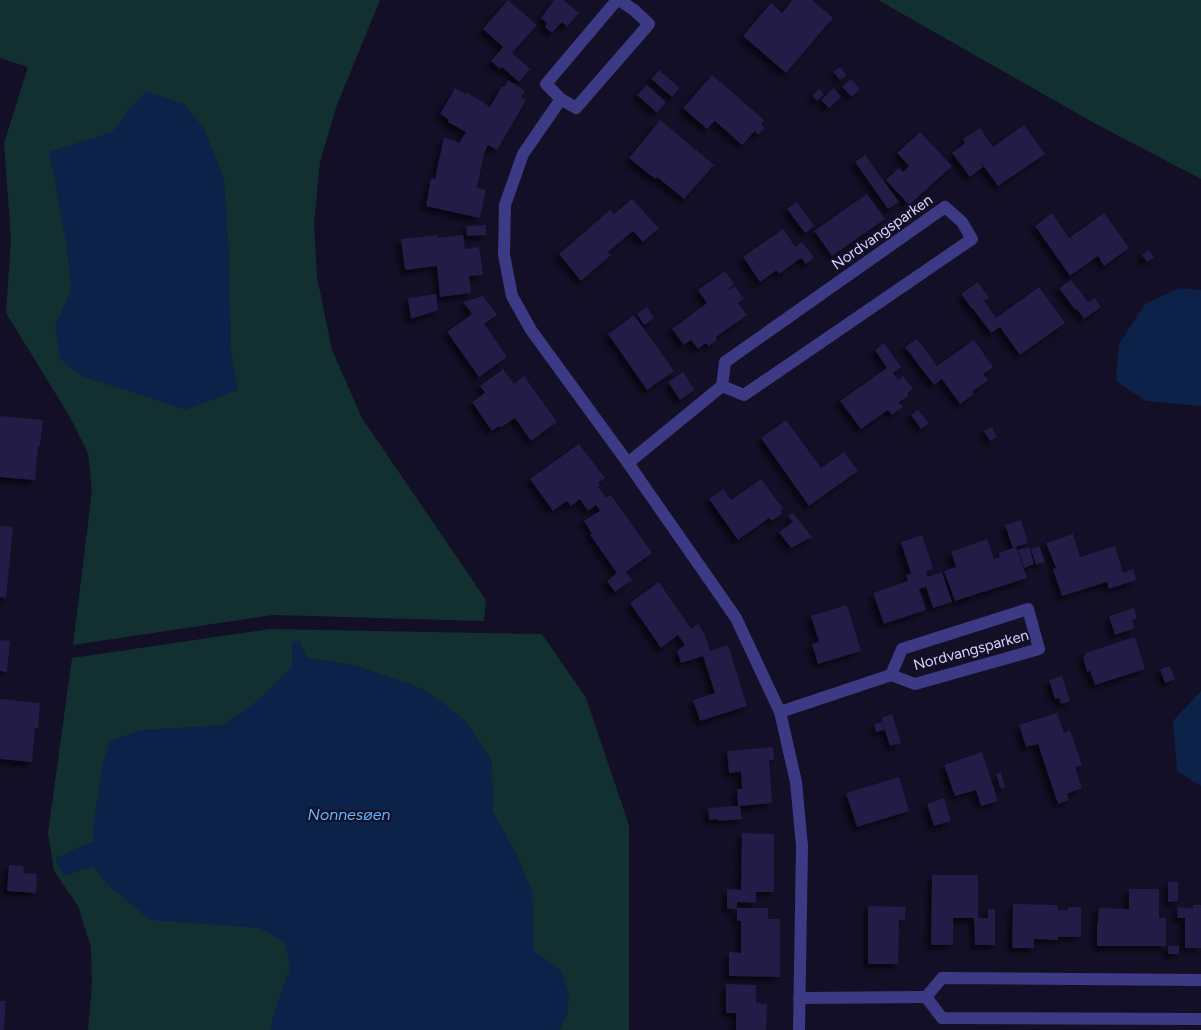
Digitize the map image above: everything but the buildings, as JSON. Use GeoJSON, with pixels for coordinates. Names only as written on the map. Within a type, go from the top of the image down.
{"type":"FeatureCollection","features":[{"type":"Feature","properties":{"kind":"street"},"geometry":{"type":"LineString","coordinates":[[618,0],[634,10],[650,24],[576,108],[561,99],[546,84],[618,0]]}},
{"type":"Feature","properties":{"kind":"street"},"geometry":{"type":"LineString","coordinates":[[561,99],[522,154],[505,206],[504,255],[512,296],[531,330],[628,463],[736,618],[780,712],[796,782],[802,846],[799,1030]]}},
{"type":"Feature","properties":{"kind":"street","name":"Nordvangsparken"},"geometry":{"type":"LineString","coordinates":[[945,207],[962,222],[972,239],[785,367],[744,395],[722,386],[725,362],[945,207]]}},
{"type":"Feature","properties":{"kind":"street"},"geometry":{"type":"LineString","coordinates":[[628,463],[722,386]]}},
{"type":"Feature","properties":{"kind":"street","name":"Nordvangsparken"},"geometry":{"type":"LineString","coordinates":[[1028,608],[1040,648],[915,684],[891,674],[902,649],[1028,608]]}},
{"type":"Feature","properties":{"kind":"street"},"geometry":{"type":"LineString","coordinates":[[780,712],[891,674]]}},
{"type":"Feature","properties":{"kind":"street"},"geometry":{"type":"LineString","coordinates":[[800,998],[926,997],[942,978],[1201,980]]}},
{"type":"Feature","properties":{"kind":"street"},"geometry":{"type":"LineString","coordinates":[[926,997],[942,1018],[1201,1019]]}},
{"type":"Feature","properties":{"kind":"green space"},"geometry":{"type":"Polygon","coordinates":[[[0,0],[380,0],[337,105],[320,162],[314,223],[317,277],[332,350],[362,418],[486,600],[484,621],[273,615],[73,645],[92,491],[88,453],[70,417],[6,313],[11,239],[4,143],[28,67],[0,58],[0,0]]]}},
{"type":"Feature","properties":{"kind":"green space"},"geometry":{"type":"Polygon","coordinates":[[[878,0],[1201,0],[1201,179],[1094,123],[878,0]]]}},
{"type":"Feature","properties":{"kind":"green space"},"geometry":{"type":"Polygon","coordinates":[[[270,629],[542,634],[586,698],[629,825],[629,1030],[88,1030],[92,985],[91,947],[78,906],[54,871],[48,833],[72,658],[270,629]]]}},
{"type":"Feature","properties":{"kind":"water"},"geometry":{"type":"Polygon","coordinates":[[[146,91],[185,104],[204,129],[224,178],[229,255],[231,349],[238,390],[185,410],[81,376],[60,359],[55,326],[71,291],[67,246],[49,152],[112,132],[146,91]]]}},
{"type":"Feature","properties":{"kind":"water"},"geometry":{"type":"Polygon","coordinates":[[[1179,288],[1201,290],[1200,406],[1146,401],[1116,381],[1119,344],[1145,304],[1179,288]]]}},
{"type":"Feature","properties":{"kind":"water","name":"Nonnesøen"},"geometry":{"type":"Polygon","coordinates":[[[299,641],[307,658],[355,665],[421,688],[467,723],[492,761],[493,811],[518,857],[532,892],[534,951],[561,970],[569,994],[567,1016],[559,1030],[271,1030],[273,1016],[290,968],[285,943],[260,928],[150,920],[108,885],[93,866],[63,876],[55,858],[94,841],[93,830],[102,765],[110,741],[141,730],[223,725],[261,698],[292,667],[292,642],[299,641]]]}},
{"type":"Feature","properties":{"kind":"water"},"geometry":{"type":"Polygon","coordinates":[[[1201,691],[1201,786],[1177,771],[1173,721],[1201,691]]]}}]}
